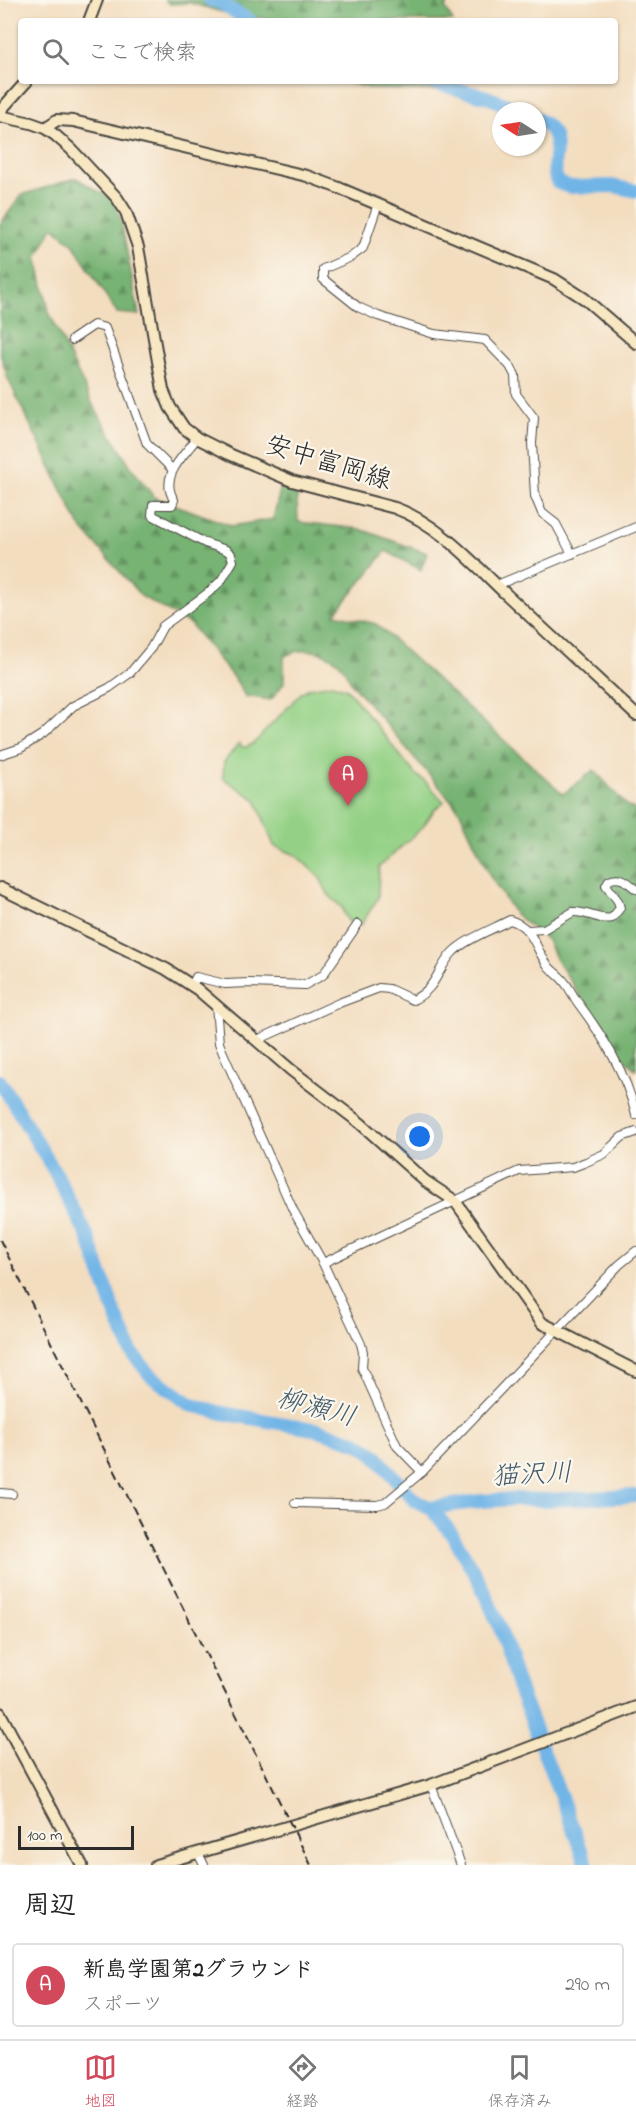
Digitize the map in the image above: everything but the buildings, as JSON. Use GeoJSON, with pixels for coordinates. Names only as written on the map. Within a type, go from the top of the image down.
{"type":"FeatureCollection","features":[{"type":"Feature","properties":{"kind":"street"},"geometry":{"type":"LineString","coordinates":[[90,18],[98,0]]}},
{"type":"Feature","properties":{"kind":"street"},"geometry":{"type":"LineString","coordinates":[[0,111],[24,84]]}},
{"type":"Feature","properties":{"kind":"street","name":"安中富岡線"},"geometry":{"type":"LineString","coordinates":[[0,116],[45,128],[71,148],[117,198],[126,212],[138,246],[164,390],[175,416],[184,428],[197,438],[229,454],[292,481],[408,513],[436,530],[636,715]]}},
{"type":"Feature","properties":{"kind":"street"},"geometry":{"type":"LineString","coordinates":[[45,128],[57,120],[73,121],[308,176],[554,279],[585,299],[636,343]]}},
{"type":"Feature","properties":{"kind":"street"},"geometry":{"type":"LineString","coordinates":[[378,204],[363,248],[351,257],[323,269],[323,279],[358,307],[378,316],[434,334],[485,340],[510,366],[515,375],[516,394],[534,418],[532,443],[535,496],[542,513],[556,524],[572,554]]}},
{"type":"Feature","properties":{"kind":"street"},"geometry":{"type":"LineString","coordinates":[[72,340],[94,325],[105,328],[147,444],[173,470]]}},
{"type":"Feature","properties":{"kind":"street"},"geometry":{"type":"LineString","coordinates":[[0,755],[21,748],[73,706],[109,688],[130,673],[151,648],[163,626],[208,593],[229,569],[233,561],[231,554],[226,550],[205,543],[152,515],[153,505],[172,505],[174,500],[169,491],[168,480],[197,438]]}},
{"type":"Feature","properties":{"kind":"street"},"geometry":{"type":"LineString","coordinates":[[497,585],[636,526]]}},
{"type":"Feature","properties":{"kind":"street"},"geometry":{"type":"LineString","coordinates":[[528,930],[544,929],[573,912],[604,920],[612,918],[620,908],[618,901],[606,885],[615,877],[623,879],[636,889]]}},
{"type":"Feature","properties":{"kind":"street"},"geometry":{"type":"LineString","coordinates":[[0,888],[166,969],[192,986],[291,1070],[360,1123],[425,1181],[455,1202],[542,1323],[636,1371]]}},
{"type":"Feature","properties":{"kind":"street"},"geometry":{"type":"LineString","coordinates":[[257,1040],[339,1003],[379,988],[389,989],[413,1000],[433,985],[452,953],[510,920],[520,923],[528,930],[549,968],[561,978],[592,1021],[624,1078],[636,1115]]}},
{"type":"Feature","properties":{"kind":"street"},"geometry":{"type":"LineString","coordinates":[[192,986],[196,977],[225,984],[305,985],[323,975],[358,924]]}},
{"type":"Feature","properties":{"kind":"street"},"geometry":{"type":"LineString","coordinates":[[216,1005],[219,1043],[293,1209],[323,1263],[361,1344],[362,1368],[397,1446],[419,1475]]}},
{"type":"Feature","properties":{"kind":"street"},"geometry":{"type":"LineString","coordinates":[[323,1263],[519,1171],[573,1167],[604,1154],[622,1137],[636,1132]]}},
{"type":"Feature","properties":{"kind":"street"},"geometry":{"type":"LineString","coordinates":[[294,1503],[377,1506],[385,1503],[419,1475],[619,1265],[636,1251]]}},
{"type":"Feature","properties":{"kind":"street"},"geometry":{"type":"LineString","coordinates":[[0,1493],[12,1494]]}},
{"type":"Feature","properties":{"kind":"street"},"geometry":{"type":"LineString","coordinates":[[156,1865],[431,1785],[636,1707]]}},
{"type":"Feature","properties":{"kind":"street"},"geometry":{"type":"LineString","coordinates":[[0,1713],[82,1865]]}},
{"type":"Feature","properties":{"kind":"street"},"geometry":{"type":"LineString","coordinates":[[431,1785],[461,1865]]}},
{"type":"Feature","properties":{"kind":"street"},"geometry":{"type":"LineString","coordinates":[[198,1853],[204,1865]]}},
{"type":"Feature","properties":{"kind":"green space"},"geometry":{"type":"Polygon","coordinates":[[[165,0],[450,0],[445,8],[451,18],[260,18],[229,14],[190,3],[170,4],[165,0]]]}},
{"type":"Feature","properties":{"kind":"green space"},"geometry":{"type":"Polygon","coordinates":[[[354,84],[445,84],[438,90],[373,89],[354,84]]]}},
{"type":"Feature","properties":{"kind":"green space"},"geometry":{"type":"Polygon","coordinates":[[[76,178],[113,200],[121,220],[139,315],[117,313],[73,244],[53,227],[37,258],[49,312],[94,407],[131,467],[154,497],[232,526],[273,519],[281,486],[297,497],[298,522],[360,529],[427,553],[421,570],[386,551],[335,614],[376,624],[563,794],[594,770],[627,806],[636,810],[636,1070],[615,1049],[554,956],[547,940],[515,914],[490,876],[459,810],[352,684],[339,663],[317,652],[303,651],[290,654],[284,657],[284,683],[271,700],[245,696],[237,682],[190,624],[141,596],[79,525],[8,379],[0,353],[0,224],[22,195],[76,178]]]}},
{"type":"Feature","properties":{"kind":"green space"},"geometry":{"type":"Polygon","coordinates":[[[332,684],[347,689],[416,775],[425,781],[444,802],[434,810],[422,828],[379,867],[378,898],[361,925],[349,922],[343,909],[328,894],[320,878],[296,855],[274,846],[256,800],[223,778],[224,762],[239,743],[242,747],[247,747],[254,743],[301,693],[309,688],[332,684]]]}},
{"type":"Feature","properties":{"kind":"waterway"},"geometry":{"type":"LineString","coordinates":[[210,0],[219,2],[245,18]]}},
{"type":"Feature","properties":{"kind":"waterway"},"geometry":{"type":"LineString","coordinates":[[438,84],[500,102]]}},
{"type":"Feature","properties":{"kind":"waterway"},"geometry":{"type":"LineString","coordinates":[[546,125],[553,133],[555,141],[554,167],[558,183],[571,187],[613,186],[636,191]]}},
{"type":"Feature","properties":{"kind":"waterway","name":"柳瀬川"},"geometry":{"type":"LineString","coordinates":[[0,1081],[55,1172],[88,1237],[131,1351],[151,1376],[192,1405],[222,1413],[319,1430],[358,1443],[373,1453],[414,1500],[431,1508],[452,1534],[479,1581],[499,1625],[517,1683],[587,1865]]}},
{"type":"Feature","properties":{"kind":"waterway","name":"猫沢川"},"geometry":{"type":"LineString","coordinates":[[431,1508],[481,1501],[636,1496]]}},
{"type":"Feature","properties":{"kind":"railway"},"geometry":{"type":"LineString","coordinates":[[0,1240],[311,1865]]}},
{"type":"Feature","properties":{"kind":"place","name":"新島学園第2グラウンド"},"geometry":{"type":"Point","coordinates":[348,806]}}]}
